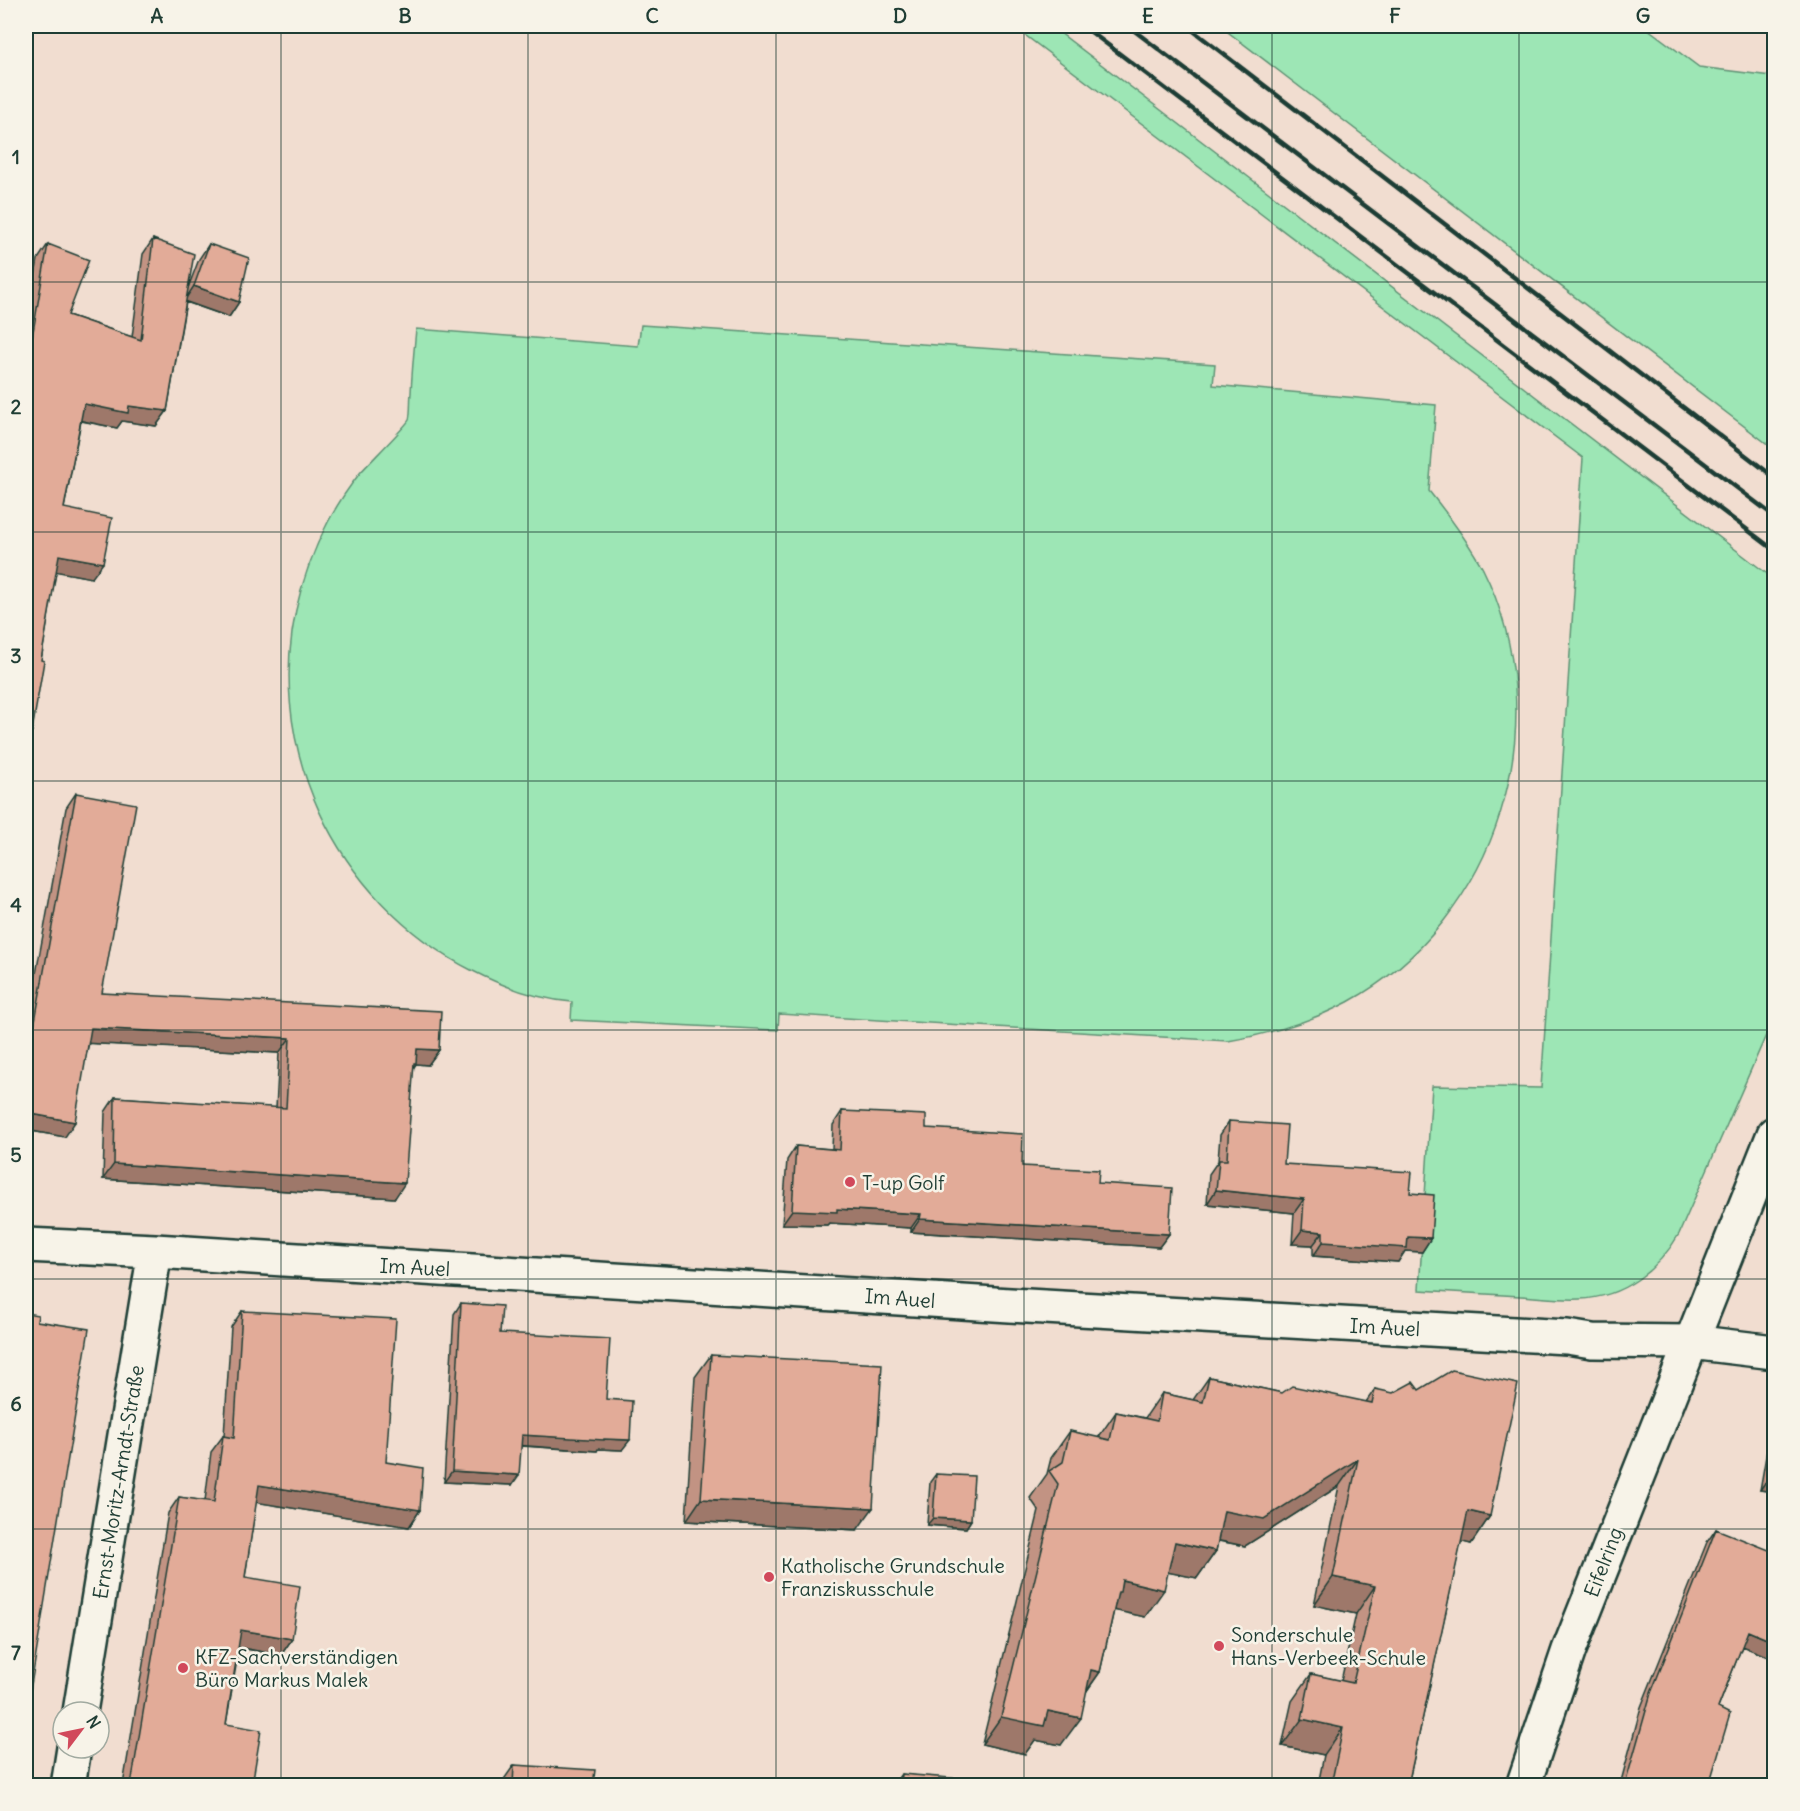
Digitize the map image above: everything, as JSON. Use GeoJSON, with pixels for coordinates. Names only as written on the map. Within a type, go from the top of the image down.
{"type":"FeatureCollection","features":[{"type":"Feature","properties":{"kind":"street","name":"Eifelring"},"geometry":{"type":"LineString","coordinates":[[1523,1785],[1569,1650],[1774,1134]]}},
{"type":"Feature","properties":{"kind":"street","name":"Im Auel"},"geometry":{"type":"LineString","coordinates":[[26,1245],[1567,1337],[1592,1341],[1691,1342],[1774,1352]]}},
{"type":"Feature","properties":{"kind":"street","name":"Ernst-Moritz-Arndt-Straße"},"geometry":{"type":"LineString","coordinates":[[82,1700],[155,1251]]}},
{"type":"Feature","properties":{"kind":"street"},"geometry":{"type":"LineString","coordinates":[[68,1785],[72,1760]]}},
{"type":"Feature","properties":{"kind":"green space"},"geometry":{"type":"Polygon","coordinates":[[[1013,26],[1051,26],[1774,579],[1774,1017],[1679,1234],[1671,1247],[1650,1270],[1625,1287],[1596,1297],[1572,1299],[1419,1290],[1432,1086],[1541,1088],[1583,458],[1013,26]]]}},
{"type":"Feature","properties":{"kind":"green space"},"geometry":{"type":"Polygon","coordinates":[[[1220,26],[1644,26],[1699,67],[1771,76],[1774,79],[1774,449],[1220,26]]]}},
{"type":"Feature","properties":{"kind":"green space"},"geometry":{"type":"Polygon","coordinates":[[[641,325],[1215,364],[1213,385],[1436,405],[1429,491],[1458,529],[1483,569],[1505,628],[1515,690],[1513,752],[1501,812],[1477,869],[1443,921],[1400,966],[1348,1002],[1319,1016],[1290,1026],[1228,1041],[779,1014],[778,1030],[571,1020],[572,1002],[533,995],[497,982],[473,971],[424,941],[382,903],[347,860],[319,811],[300,758],[290,703],[290,647],[306,574],[325,528],[341,500],[360,473],[409,420],[416,329],[638,346],[641,325]]]}},
{"type":"Feature","properties":{"kind":"building"},"geometry":{"type":"Polygon","coordinates":[[[153,239],[194,254],[167,411],[129,406],[128,413],[84,404],[64,508],[112,518],[103,563],[59,555],[41,660],[44,661],[32,731],[26,729],[26,373],[48,244],[89,260],[68,315],[141,340],[153,239]]]}},
{"type":"Feature","properties":{"kind":"building"},"geometry":{"type":"Polygon","coordinates":[[[209,244],[249,258],[239,302],[194,286],[209,244]]]}},
{"type":"Feature","properties":{"kind":"building"},"geometry":{"type":"Polygon","coordinates":[[[76,793],[136,804],[102,993],[441,1011],[439,1050],[417,1049],[416,1063],[414,1063],[405,1183],[114,1164],[115,1097],[286,1108],[290,1038],[91,1028],[75,1122],[26,1113],[26,1059],[28,1060],[76,793]]]}},
{"type":"Feature","properties":{"kind":"building"},"geometry":{"type":"Polygon","coordinates":[[[842,1111],[926,1115],[926,1128],[1023,1134],[1022,1166],[1099,1170],[1098,1183],[1172,1188],[1169,1234],[920,1219],[921,1214],[837,1209],[837,1212],[792,1210],[796,1146],[840,1150],[842,1111]]]}},
{"type":"Feature","properties":{"kind":"building"},"geometry":{"type":"Polygon","coordinates":[[[1229,1121],[1287,1125],[1284,1164],[1412,1172],[1410,1193],[1434,1195],[1431,1238],[1408,1237],[1407,1248],[1323,1242],[1323,1232],[1302,1230],[1304,1199],[1216,1190],[1219,1160],[1227,1160],[1229,1121]]]}},
{"type":"Feature","properties":{"kind":"building"},"geometry":{"type":"Polygon","coordinates":[[[461,1303],[502,1306],[500,1333],[610,1339],[606,1399],[632,1401],[630,1440],[522,1435],[519,1475],[452,1471],[461,1303]]]}},
{"type":"Feature","properties":{"kind":"building"},"geometry":{"type":"Polygon","coordinates":[[[242,1311],[396,1319],[386,1462],[423,1468],[420,1510],[259,1485],[245,1577],[300,1586],[292,1639],[241,1630],[226,1724],[261,1730],[252,1785],[131,1785],[179,1497],[214,1502],[223,1436],[234,1438],[242,1311]]]}},
{"type":"Feature","properties":{"kind":"building"},"geometry":{"type":"Polygon","coordinates":[[[26,1313],[38,1315],[37,1321],[89,1329],[26,1716],[26,1313]]]}},
{"type":"Feature","properties":{"kind":"building"},"geometry":{"type":"Polygon","coordinates":[[[711,1355],[882,1364],[873,1508],[701,1499],[711,1355]]]}},
{"type":"Feature","properties":{"kind":"building"},"geometry":{"type":"Polygon","coordinates":[[[1452,1370],[1518,1384],[1490,1516],[1468,1511],[1408,1785],[1331,1785],[1343,1728],[1302,1719],[1311,1674],[1353,1683],[1375,1586],[1333,1577],[1358,1459],[1264,1519],[1224,1511],[1216,1551],[1175,1542],[1164,1590],[1122,1580],[1100,1672],[1091,1670],[1081,1718],[1048,1711],[1044,1726],[1001,1717],[1058,1484],[1049,1471],[1063,1462],[1070,1431],[1110,1440],[1116,1412],[1157,1421],[1162,1393],[1203,1402],[1209,1377],[1282,1393],[1292,1386],[1372,1403],[1375,1389],[1393,1393],[1413,1382],[1419,1390],[1452,1370]]]}},
{"type":"Feature","properties":{"kind":"building"},"geometry":{"type":"Polygon","coordinates":[[[1774,1444],[1774,1478],[1769,1477],[1774,1444]]]}},
{"type":"Feature","properties":{"kind":"building"},"geometry":{"type":"Polygon","coordinates":[[[936,1474],[974,1476],[971,1520],[933,1518],[936,1474]]]}},
{"type":"Feature","properties":{"kind":"building"},"geometry":{"type":"Polygon","coordinates":[[[1716,1529],[1774,1552],[1774,1642],[1748,1631],[1718,1708],[1730,1714],[1709,1785],[1625,1785],[1651,1693],[1716,1529]]]}},
{"type":"Feature","properties":{"kind":"building"},"geometry":{"type":"Polygon","coordinates":[[[514,1765],[595,1770],[593,1785],[513,1785],[514,1765]]]}},
{"type":"Feature","properties":{"kind":"building"},"geometry":{"type":"Polygon","coordinates":[[[901,1774],[999,1782],[999,1785],[900,1785],[901,1774]]]}},
{"type":"Feature","properties":{"kind":"railway"},"geometry":{"type":"LineString","coordinates":[[1083,26],[1774,550]]}},
{"type":"Feature","properties":{"kind":"railway"},"geometry":{"type":"LineString","coordinates":[[1128,26],[1774,516]]}},
{"type":"Feature","properties":{"kind":"railway"},"geometry":{"type":"LineString","coordinates":[[1187,26],[1774,477]]}},
{"type":"Feature","properties":{"kind":"place","name":"T-up Golf"},"geometry":{"type":"Point","coordinates":[850,1182]}},
{"type":"Feature","properties":{"kind":"place","name":"Katholische Grundschule Franziskusschule"},"geometry":{"type":"Point","coordinates":[769,1577]}},
{"type":"Feature","properties":{"kind":"place","name":"Sonderschule Hans-Verbeek-Schule"},"geometry":{"type":"Point","coordinates":[1219,1646]}},
{"type":"Feature","properties":{"kind":"place","name":"KFZ-Sachverständigen Büro Markus Malek"},"geometry":{"type":"Point","coordinates":[183,1668]}}]}
